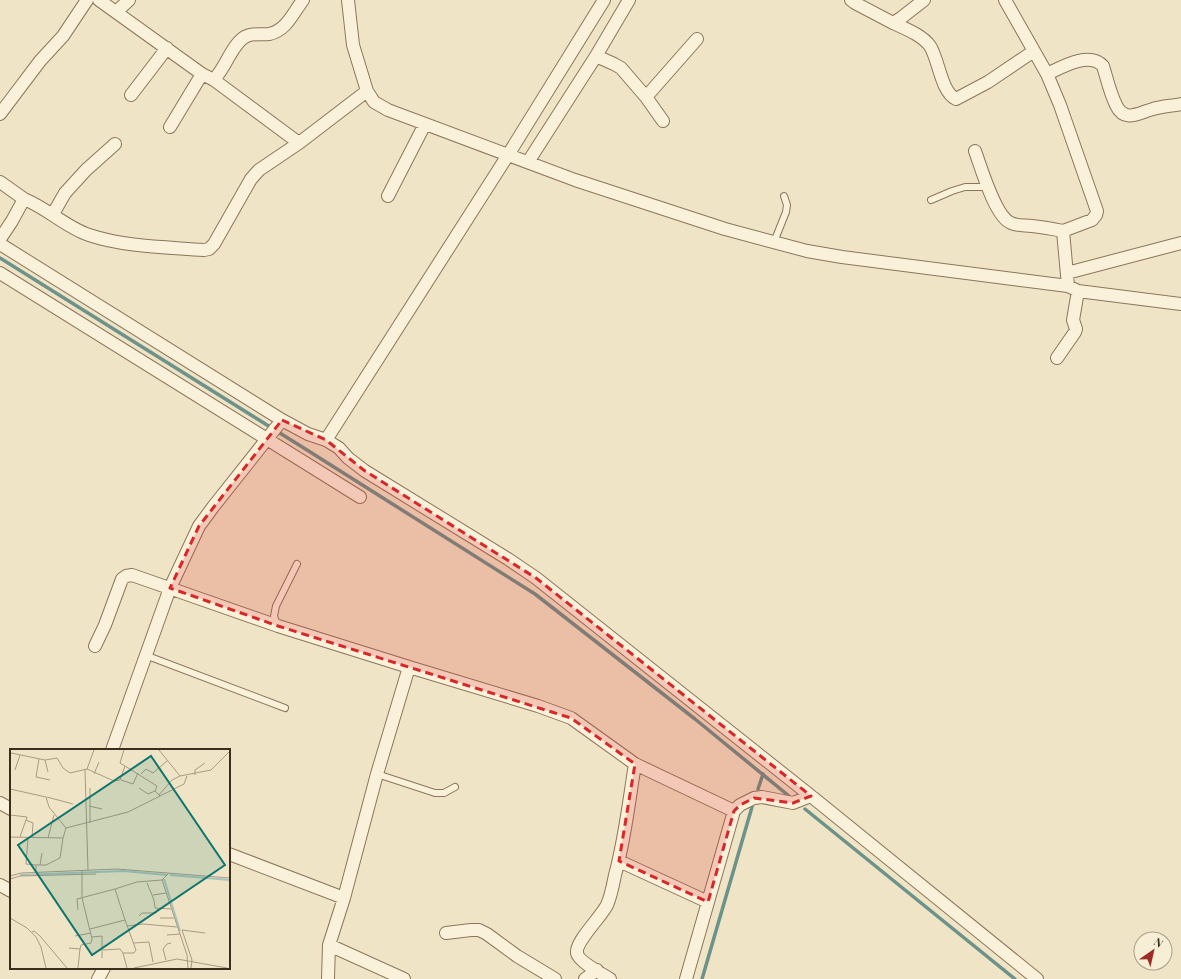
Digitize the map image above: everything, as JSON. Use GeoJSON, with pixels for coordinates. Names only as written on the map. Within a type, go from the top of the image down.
{"type":"FeatureCollection","features":[{"type":"Feature","properties":{"kind":"street"},"geometry":{"type":"LineString","coordinates":[[0,114],[40,61],[63,36],[87,0]]}},
{"type":"Feature","properties":{"kind":"street"},"geometry":{"type":"LineString","coordinates":[[99,0],[202,74],[214,80],[299,143]]}},
{"type":"Feature","properties":{"kind":"street"},"geometry":{"type":"LineString","coordinates":[[116,12],[129,0]]}},
{"type":"Feature","properties":{"kind":"street"},"geometry":{"type":"LineString","coordinates":[[214,80],[237,44],[246,36],[270,34],[281,28],[291,19],[303,0]]}},
{"type":"Feature","properties":{"kind":"street"},"geometry":{"type":"LineString","coordinates":[[348,0],[353,45],[366,91],[374,102],[388,110],[575,180],[717,226],[807,251],[1181,304]]}},
{"type":"Feature","properties":{"kind":"street"},"geometry":{"type":"LineString","coordinates":[[326,440],[510,156],[604,0]]}},
{"type":"Feature","properties":{"kind":"street"},"geometry":{"type":"LineString","coordinates":[[527,162],[596,56],[629,0]]}},
{"type":"Feature","properties":{"kind":"street"},"geometry":{"type":"LineString","coordinates":[[851,0],[920,37],[929,45],[935,54],[942,80],[951,95],[956,99],[988,82],[1034,51]]}},
{"type":"Feature","properties":{"kind":"street"},"geometry":{"type":"LineString","coordinates":[[893,22],[901,18],[924,0]]}},
{"type":"Feature","properties":{"kind":"street"},"geometry":{"type":"LineString","coordinates":[[975,151],[988,187],[1000,213],[1005,220],[1010,223],[1063,231],[1092,220],[1096,215],[1097,211],[1060,105],[1047,74],[1005,0]]}},
{"type":"Feature","properties":{"kind":"street"},"geometry":{"type":"LineString","coordinates":[[646,97],[697,39]]}},
{"type":"Feature","properties":{"kind":"street"},"geometry":{"type":"LineString","coordinates":[[131,95],[166,48]]}},
{"type":"Feature","properties":{"kind":"street"},"geometry":{"type":"LineString","coordinates":[[596,56],[621,68],[646,97],[663,122]]}},
{"type":"Feature","properties":{"kind":"street"},"geometry":{"type":"LineString","coordinates":[[1047,74],[1068,64],[1084,60],[1094,61],[1102,66],[1116,105],[1120,111],[1126,114],[1136,115],[1152,109],[1181,104]]}},
{"type":"Feature","properties":{"kind":"street"},"geometry":{"type":"LineString","coordinates":[[170,127],[202,74]]}},
{"type":"Feature","properties":{"kind":"street"},"geometry":{"type":"LineString","coordinates":[[0,182],[24,199],[34,203],[77,230],[88,235],[122,243],[204,250],[209,249],[214,244],[251,179],[259,170],[299,143],[366,91]]}},
{"type":"Feature","properties":{"kind":"street"},"geometry":{"type":"LineString","coordinates":[[388,196],[425,124]]}},
{"type":"Feature","properties":{"kind":"street"},"geometry":{"type":"LineString","coordinates":[[53,214],[65,193],[86,170],[115,144]]}},
{"type":"Feature","properties":{"kind":"street"},"geometry":{"type":"LineString","coordinates":[[0,239],[24,199]]}},
{"type":"Feature","properties":{"kind":"street"},"geometry":{"type":"LineString","coordinates":[[1057,358],[1076,329],[1074,320],[1073,288],[1067,273],[1063,231]]}},
{"type":"Feature","properties":{"kind":"street"},"geometry":{"type":"LineString","coordinates":[[1067,273],[1181,243]]}},
{"type":"Feature","properties":{"kind":"street"},"geometry":{"type":"LineString","coordinates":[[0,244],[282,420],[308,434],[326,440],[339,448],[348,458],[364,471],[508,559],[536,578],[1037,979]]}},
{"type":"Feature","properties":{"kind":"street"},"geometry":{"type":"LineString","coordinates":[[0,273],[360,497]]}},
{"type":"Feature","properties":{"kind":"street"},"geometry":{"type":"LineString","coordinates":[[112,749],[170,588],[199,526],[282,420]]}},
{"type":"Feature","properties":{"kind":"street"},"geometry":{"type":"LineString","coordinates":[[95,646],[105,625],[122,579],[126,576],[132,575],[278,626],[538,706],[571,718],[635,764],[734,811]]}},
{"type":"Feature","properties":{"kind":"street"},"geometry":{"type":"LineString","coordinates":[[328,979],[329,945],[344,898],[377,774],[409,667]]}},
{"type":"Feature","properties":{"kind":"street"},"geometry":{"type":"LineString","coordinates":[[610,979],[578,957],[576,951],[578,944],[603,913],[607,904],[619,861],[635,764]]}},
{"type":"Feature","properties":{"kind":"street"},"geometry":{"type":"LineString","coordinates":[[686,979],[734,811],[740,804],[754,798],[762,797],[793,803],[810,796]]}},
{"type":"Feature","properties":{"kind":"street"},"geometry":{"type":"LineString","coordinates":[[0,803],[10,808]]}},
{"type":"Feature","properties":{"kind":"street"},"geometry":{"type":"LineString","coordinates":[[230,854],[344,898]]}},
{"type":"Feature","properties":{"kind":"street"},"geometry":{"type":"LineString","coordinates":[[619,861],[708,902]]}},
{"type":"Feature","properties":{"kind":"street"},"geometry":{"type":"LineString","coordinates":[[0,885],[10,890]]}},
{"type":"Feature","properties":{"kind":"street"},"geometry":{"type":"LineString","coordinates":[[446,934],[479,930],[487,934],[517,956],[555,979]]}},
{"type":"Feature","properties":{"kind":"street"},"geometry":{"type":"LineString","coordinates":[[329,945],[404,979]]}},
{"type":"Feature","properties":{"kind":"street"},"geometry":{"type":"LineString","coordinates":[[98,979],[103,969]]}},
{"type":"Feature","properties":{"kind":"street"},"geometry":{"type":"LineString","coordinates":[[585,979],[597,970]]}},
{"type":"Feature","properties":{"kind":"lane"},"geometry":{"type":"LineString","coordinates":[[931,200],[965,187],[988,187]]}},
{"type":"Feature","properties":{"kind":"lane"},"geometry":{"type":"LineString","coordinates":[[774,242],[786,212],[787,205],[784,196]]}},
{"type":"Feature","properties":{"kind":"lane"},"geometry":{"type":"LineString","coordinates":[[278,626],[274,616],[276,606],[297,564]]}},
{"type":"Feature","properties":{"kind":"lane"},"geometry":{"type":"LineString","coordinates":[[145,655],[285,708]]}},
{"type":"Feature","properties":{"kind":"lane"},"geometry":{"type":"LineString","coordinates":[[377,774],[435,793],[444,793],[455,787]]}},
{"type":"Feature","properties":{"kind":"highlighted area"},"geometry":{"type":"Polygon","coordinates":[[[282,420],[326,440],[365,471],[536,578],[811,796],[793,803],[754,798],[740,805],[734,811],[708,902],[619,861],[635,764],[571,718],[278,626],[170,588],[199,526],[282,420]]]}},
{"type":"Feature","properties":{"kind":"waterway"},"geometry":{"type":"LineString","coordinates":[[0,258],[535,594],[695,719],[789,796]]}},
{"type":"Feature","properties":{"kind":"waterway"},"geometry":{"type":"LineString","coordinates":[[758,789],[763,774]]}},
{"type":"Feature","properties":{"kind":"waterway"},"geometry":{"type":"LineString","coordinates":[[702,979],[752,807]]}},
{"type":"Feature","properties":{"kind":"waterway"},"geometry":{"type":"LineString","coordinates":[[805,809],[1015,979]]}}]}
